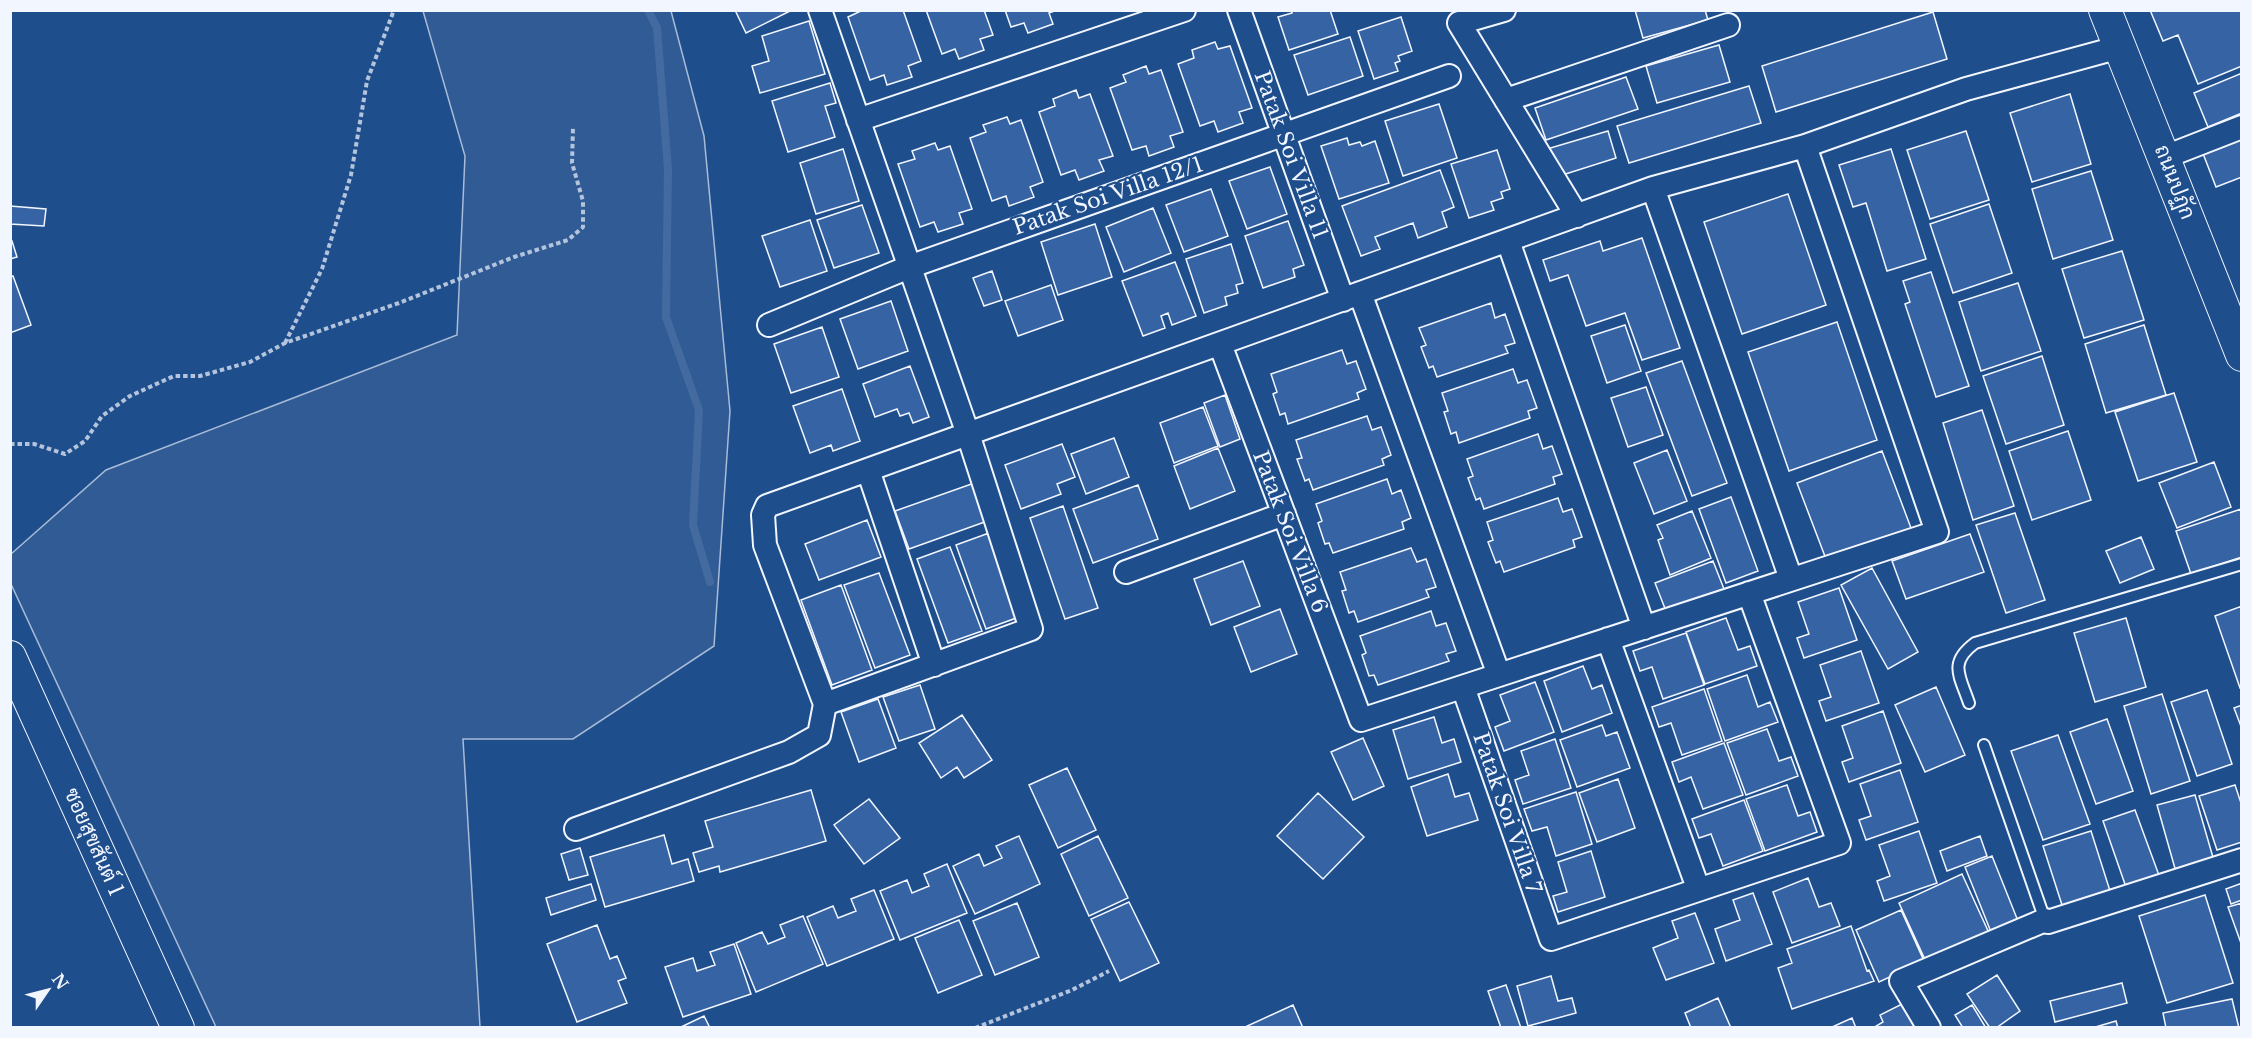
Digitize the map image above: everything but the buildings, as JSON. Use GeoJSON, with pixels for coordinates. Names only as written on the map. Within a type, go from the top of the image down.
{"type":"FeatureCollection","features":[{"type":"Feature","properties":{"kind":"street"},"geometry":{"type":"LineString","coordinates":[[820,10],[968,434],[1031,629],[825,704]]}},
{"type":"Feature","properties":{"kind":"street"},"geometry":{"type":"LineString","coordinates":[[858,120],[1184,10]]}},
{"type":"Feature","properties":{"kind":"street","name":"Patak Soi Villa 11"},"geometry":{"type":"LineString","coordinates":[[1239,10],[1283,134],[1352,296],[1499,675]]}},
{"type":"Feature","properties":{"kind":"street"},"geometry":{"type":"LineString","coordinates":[[1504,10],[1459,23],[1577,216]]}},
{"type":"Feature","properties":{"kind":"street","name":"ถนนปฏัก"},"geometry":{"type":"LineString","coordinates":[[2105,10],[2165,157],[2241,355]]}},
{"type":"Feature","properties":{"kind":"street"},"geometry":{"type":"LineString","coordinates":[[1506,100],[1728,24]]}},
{"type":"Feature","properties":{"kind":"street"},"geometry":{"type":"LineString","coordinates":[[576,829],[789,752],[819,735],[825,704],[765,545],[763,515],[766,506],[1653,188],[1805,146],[1966,89],[2120,47]]}},
{"type":"Feature","properties":{"kind":"street","name":"Patak Soi Villa 12/1"},"geometry":{"type":"LineString","coordinates":[[769,325],[909,267],[1449,75]]}},
{"type":"Feature","properties":{"kind":"street"},"geometry":{"type":"LineString","coordinates":[[2165,157],[2241,127]]}},
{"type":"Feature","properties":{"kind":"street"},"geometry":{"type":"LineString","coordinates":[[1463,687],[1937,532],[1805,146]]}},
{"type":"Feature","properties":{"kind":"street"},"geometry":{"type":"LineString","coordinates":[[1653,188],[1791,579]]}},
{"type":"Feature","properties":{"kind":"street"},"geometry":{"type":"LineString","coordinates":[[1508,241],[1644,628]]}},
{"type":"Feature","properties":{"kind":"street","name":"Patak Soi Villa 6"},"geometry":{"type":"LineString","coordinates":[[1220,344],[1361,720],[1463,687]]}},
{"type":"Feature","properties":{"kind":"street"},"geometry":{"type":"LineString","coordinates":[[868,470],[934,665]]}},
{"type":"Feature","properties":{"kind":"street"},"geometry":{"type":"LineString","coordinates":[[1126,572],[1284,514]]}},
{"type":"Feature","properties":{"kind":"street"},"geometry":{"type":"LineString","coordinates":[[1608,639],[1698,888],[1839,843],[1749,593]]}},
{"type":"Feature","properties":{"kind":"street","name":"ซอยสุขสันต์ 1"},"geometry":{"type":"LineString","coordinates":[[10,657],[178,1028]]}},
{"type":"Feature","properties":{"kind":"street","name":"Patak Soi Villa 7"},"geometry":{"type":"LineString","coordinates":[[1463,687],[1551,939],[1698,888]]}},
{"type":"Feature","properties":{"kind":"street"},"geometry":{"type":"LineString","coordinates":[[1929,1028],[1901,981],[2045,920],[2049,922],[2241,860]]}},
{"type":"Feature","properties":{"kind":"lane"},"geometry":{"type":"LineString","coordinates":[[1969,703],[1957,666],[1962,653],[1975,644],[2241,564]]}},
{"type":"Feature","properties":{"kind":"lane"},"geometry":{"type":"LineString","coordinates":[[1984,745],[2045,920]]}},
{"type":"Feature","properties":{"kind":"path"},"geometry":{"type":"LineString","coordinates":[[285,343],[322,269],[351,175],[367,81],[394,10]]}},
{"type":"Feature","properties":{"kind":"path"},"geometry":{"type":"LineString","coordinates":[[10,444],[34,444],[65,454],[84,441],[102,416],[130,396],[174,376],[200,376],[227,370],[250,362],[285,343],[399,303],[514,257],[568,240],[583,227],[583,201],[572,163],[573,128]]}},
{"type":"Feature","properties":{"kind":"path"},"geometry":{"type":"LineString","coordinates":[[975,1028],[1072,990],[1109,971]]}},
{"type":"Feature","properties":{"kind":"shaded area"},"geometry":{"type":"Polygon","coordinates":[[[423,11],[671,11],[704,136],[730,411],[714,646],[573,739],[463,739],[480,1027],[216,1027],[11,584],[11,554],[106,470],[457,335],[465,156],[423,11]]]}},
{"type":"Feature","properties":{"kind":"waterway"},"geometry":{"type":"LineString","coordinates":[[648,10],[657,28],[668,169],[666,317],[699,410],[693,525],[710,582]]}}]}
